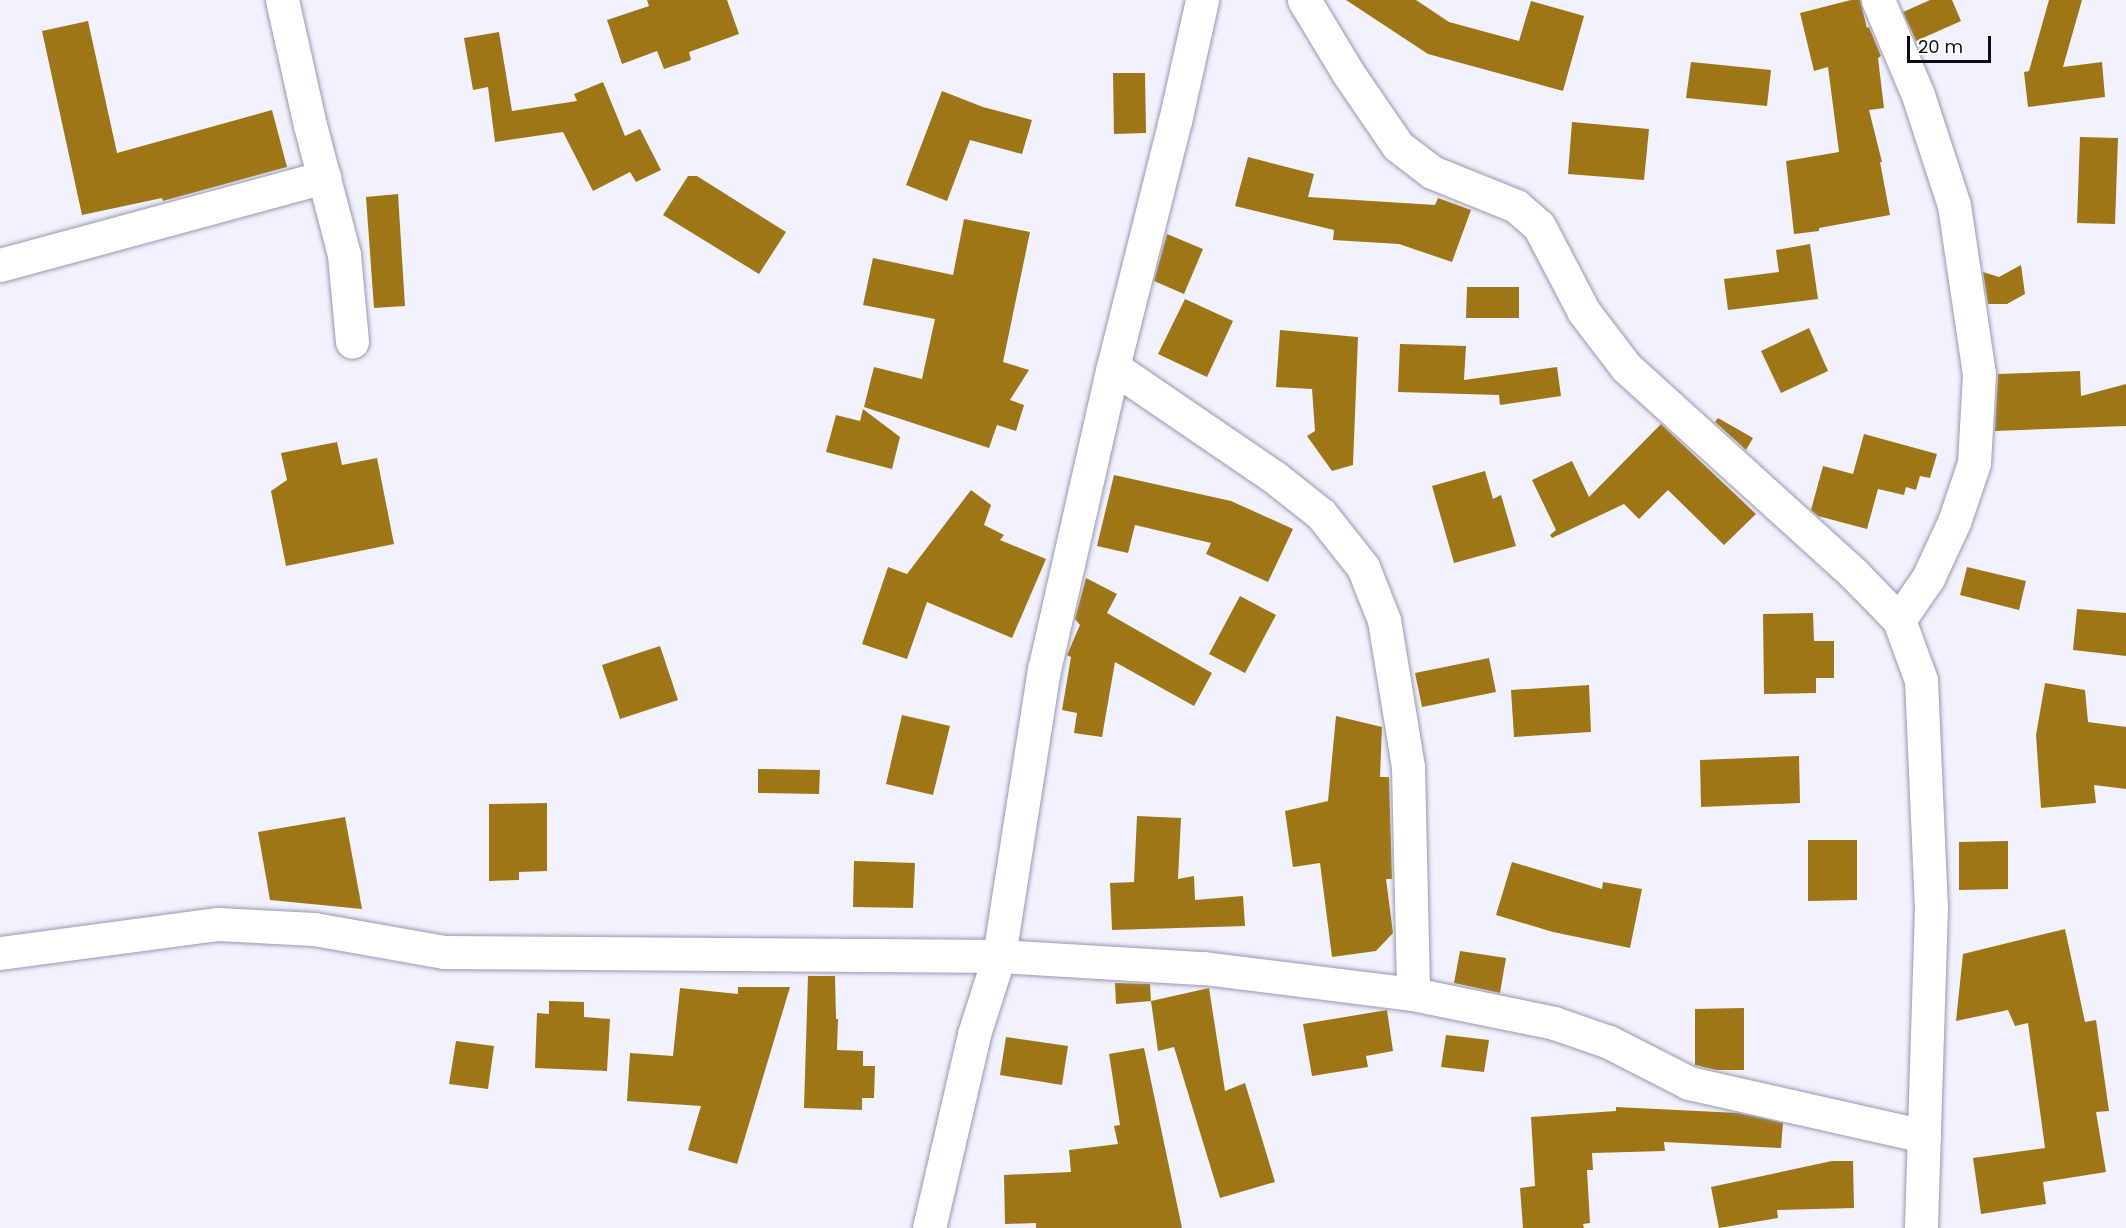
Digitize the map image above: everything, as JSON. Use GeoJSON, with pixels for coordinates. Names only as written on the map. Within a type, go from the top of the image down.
{"type":"FeatureCollection","features":[{"type":"Feature","properties":{"kind":"street"},"geometry":{"type":"LineString","coordinates":[[282,0],[345,255],[352,342]]}},
{"type":"Feature","properties":{"kind":"street"},"geometry":{"type":"LineString","coordinates":[[929,1228],[974,1034],[999,956],[1044,670],[1113,367],[1175,121],[1202,0]]}},
{"type":"Feature","properties":{"kind":"street"},"geometry":{"type":"LineString","coordinates":[[1304,0],[1348,73],[1398,146],[1432,172],[1516,206],[1539,226],[1584,312],[1626,367],[1854,574],[1899,620],[1921,680],[1931,907],[1921,1228]]}},
{"type":"Feature","properties":{"kind":"street"},"geometry":{"type":"LineString","coordinates":[[1878,0],[1918,95],[1954,205],[1979,374],[1974,464],[1954,522],[1928,578],[1899,620]]}},
{"type":"Feature","properties":{"kind":"street"},"geometry":{"type":"LineString","coordinates":[[0,265],[324,177]]}},
{"type":"Feature","properties":{"kind":"street"},"geometry":{"type":"LineString","coordinates":[[1113,367],[1273,476],[1321,514],[1364,567],[1384,620],[1408,767],[1413,994]]}},
{"type":"Feature","properties":{"kind":"street"},"geometry":{"type":"LineString","coordinates":[[0,953],[218,924],[314,929],[444,952],[999,956],[1204,968],[1413,994],[1554,1023],[1609,1042],[1689,1083],[1924,1136]]}},
{"type":"Feature","properties":{"kind":"building"},"geometry":{"type":"Polygon","coordinates":[[[647,0],[727,0],[739,34],[689,52],[691,60],[664,69],[657,51],[622,64],[607,20],[649,6],[647,0]]]}},
{"type":"Feature","properties":{"kind":"building"},"geometry":{"type":"Polygon","coordinates":[[[1346,0],[1416,0],[1449,22],[1519,41],[1531,1],[1584,16],[1563,91],[1428,54],[1346,0]]]}},
{"type":"Feature","properties":{"kind":"building"},"geometry":{"type":"Polygon","coordinates":[[[1851,0],[1860,0],[1867,28],[1869,27],[1881,56],[1878,58],[1884,108],[1869,110],[1882,162],[1880,162],[1890,215],[1819,228],[1819,231],[1794,234],[1786,161],[1839,152],[1828,67],[1814,71],[1800,13],[1851,0]]]}},
{"type":"Feature","properties":{"kind":"building"},"geometry":{"type":"Polygon","coordinates":[[[1930,0],[1952,0],[1961,21],[1916,41],[1903,12],[1930,0]]]}},
{"type":"Feature","properties":{"kind":"building"},"geometry":{"type":"Polygon","coordinates":[[[2049,0],[2082,0],[2063,67],[2102,62],[2105,97],[2028,107],[2024,72],[2029,71],[2049,0]]]}},
{"type":"Feature","properties":{"kind":"building"},"geometry":{"type":"Polygon","coordinates":[[[88,21],[117,153],[272,110],[287,167],[163,201],[162,198],[82,215],[42,31],[88,21]]]}},
{"type":"Feature","properties":{"kind":"building"},"geometry":{"type":"Polygon","coordinates":[[[499,32],[512,111],[577,101],[574,94],[603,82],[625,136],[640,129],[661,170],[636,182],[630,172],[593,191],[563,132],[495,142],[488,87],[473,90],[464,38],[499,32]]]}},
{"type":"Feature","properties":{"kind":"building"},"geometry":{"type":"Polygon","coordinates":[[[1691,62],[1771,70],[1767,106],[1686,98],[1691,62]]]}},
{"type":"Feature","properties":{"kind":"building"},"geometry":{"type":"Polygon","coordinates":[[[1113,73],[1145,73],[1146,133],[1114,134],[1113,73]]]}},
{"type":"Feature","properties":{"kind":"building"},"geometry":{"type":"Polygon","coordinates":[[[942,91],[983,107],[1032,120],[1022,154],[970,140],[947,201],[906,185],[942,91]]]}},
{"type":"Feature","properties":{"kind":"building"},"geometry":{"type":"Polygon","coordinates":[[[1572,122],[1649,129],[1644,180],[1568,174],[1572,122]]]}},
{"type":"Feature","properties":{"kind":"building"},"geometry":{"type":"Polygon","coordinates":[[[2080,137],[2118,138],[2115,224],[2077,223],[2080,137]]]}},
{"type":"Feature","properties":{"kind":"building"},"geometry":{"type":"Polygon","coordinates":[[[1248,157],[1314,174],[1308,197],[1435,205],[1438,198],[1471,210],[1452,262],[1399,244],[1333,240],[1334,230],[1235,206],[1248,157]]]}},
{"type":"Feature","properties":{"kind":"building"},"geometry":{"type":"Polygon","coordinates":[[[688,176],[697,176],[786,232],[759,274],[663,215],[688,176]]]}},
{"type":"Feature","properties":{"kind":"building"},"geometry":{"type":"Polygon","coordinates":[[[398,194],[405,306],[374,308],[366,197],[398,194]]]}},
{"type":"Feature","properties":{"kind":"building"},"geometry":{"type":"Polygon","coordinates":[[[964,219],[1030,232],[1003,362],[1029,370],[1010,400],[1024,405],[1016,431],[997,425],[989,448],[864,407],[874,367],[922,379],[935,319],[863,305],[873,258],[953,275],[964,219]]]}},
{"type":"Feature","properties":{"kind":"building"},"geometry":{"type":"Polygon","coordinates":[[[1167,234],[1203,249],[1184,294],[1154,281],[1167,234]]]}},
{"type":"Feature","properties":{"kind":"building"},"geometry":{"type":"Polygon","coordinates":[[[1810,244],[1818,299],[1728,310],[1724,279],[1779,272],[1776,250],[1810,244]]]}},
{"type":"Feature","properties":{"kind":"building"},"geometry":{"type":"Polygon","coordinates":[[[2021,265],[2025,294],[2007,304],[1988,304],[1983,272],[1999,277],[2021,265]]]}},
{"type":"Feature","properties":{"kind":"building"},"geometry":{"type":"Polygon","coordinates":[[[1467,287],[1519,287],[1519,318],[1466,318],[1467,287]]]}},
{"type":"Feature","properties":{"kind":"building"},"geometry":{"type":"Polygon","coordinates":[[[1185,299],[1233,321],[1207,377],[1158,354],[1185,299]]]}},
{"type":"Feature","properties":{"kind":"building"},"geometry":{"type":"Polygon","coordinates":[[[1809,328],[1828,371],[1781,393],[1761,351],[1809,328]]]}},
{"type":"Feature","properties":{"kind":"building"},"geometry":{"type":"Polygon","coordinates":[[[1280,330],[1358,337],[1353,465],[1332,471],[1307,436],[1315,431],[1312,389],[1276,387],[1280,330]]]}},
{"type":"Feature","properties":{"kind":"building"},"geometry":{"type":"Polygon","coordinates":[[[1400,344],[1466,346],[1464,380],[1557,367],[1561,396],[1500,405],[1499,395],[1398,392],[1400,344]]]}},
{"type":"Feature","properties":{"kind":"building"},"geometry":{"type":"Polygon","coordinates":[[[2080,371],[2081,396],[2126,384],[2126,426],[1995,431],[1998,374],[2080,371]]]}},
{"type":"Feature","properties":{"kind":"building"},"geometry":{"type":"Polygon","coordinates":[[[863,409],[900,437],[892,469],[826,452],[836,415],[860,421],[863,409]]]}},
{"type":"Feature","properties":{"kind":"building"},"geometry":{"type":"Polygon","coordinates":[[[1718,418],[1753,438],[1746,450],[1715,422],[1718,418]]]}},
{"type":"Feature","properties":{"kind":"building"},"geometry":{"type":"Polygon","coordinates":[[[1661,424],[1756,514],[1724,545],[1668,490],[1639,519],[1624,504],[1552,538],[1550,535],[1556,530],[1532,480],[1572,461],[1589,497],[1661,424]]]}},
{"type":"Feature","properties":{"kind":"building"},"geometry":{"type":"Polygon","coordinates":[[[1864,434],[1937,454],[1930,478],[1920,476],[1916,490],[1906,487],[1904,495],[1878,489],[1867,529],[1818,516],[1811,510],[1823,466],[1853,474],[1864,434]]]}},
{"type":"Feature","properties":{"kind":"building"},"geometry":{"type":"Polygon","coordinates":[[[337,442],[342,465],[377,458],[394,544],[286,566],[271,491],[287,480],[281,453],[337,442]]]}},
{"type":"Feature","properties":{"kind":"building"},"geometry":{"type":"Polygon","coordinates":[[[1485,471],[1493,499],[1501,495],[1516,546],[1454,563],[1432,486],[1485,471]]]}},
{"type":"Feature","properties":{"kind":"building"},"geometry":{"type":"Polygon","coordinates":[[[1114,475],[1231,501],[1293,529],[1268,582],[1206,554],[1211,543],[1135,525],[1128,553],[1097,546],[1114,475]]]}},
{"type":"Feature","properties":{"kind":"building"},"geometry":{"type":"Polygon","coordinates":[[[971,490],[991,505],[984,525],[1004,535],[1000,540],[1046,559],[1012,638],[927,602],[907,659],[862,644],[888,567],[907,574],[971,490]]]}},
{"type":"Feature","properties":{"kind":"building"},"geometry":{"type":"Polygon","coordinates":[[[1967,567],[2026,581],[2019,610],[1960,595],[1967,567]]]}},
{"type":"Feature","properties":{"kind":"building"},"geometry":{"type":"Polygon","coordinates":[[[1086,578],[1117,594],[1107,613],[1212,673],[1194,706],[1115,662],[1102,737],[1074,733],[1077,713],[1062,710],[1071,657],[1067,655],[1080,625],[1075,619],[1086,578]]]}},
{"type":"Feature","properties":{"kind":"building"},"geometry":{"type":"Polygon","coordinates":[[[1240,596],[1276,615],[1245,673],[1209,654],[1240,596]]]}},
{"type":"Feature","properties":{"kind":"building"},"geometry":{"type":"Polygon","coordinates":[[[2077,609],[2126,613],[2126,656],[2073,650],[2077,609]]]}},
{"type":"Feature","properties":{"kind":"building"},"geometry":{"type":"Polygon","coordinates":[[[1813,613],[1814,641],[1834,641],[1834,678],[1816,678],[1816,693],[1764,694],[1763,614],[1813,613]]]}},
{"type":"Feature","properties":{"kind":"building"},"geometry":{"type":"Polygon","coordinates":[[[660,646],[678,700],[620,719],[602,665],[660,646]]]}},
{"type":"Feature","properties":{"kind":"building"},"geometry":{"type":"Polygon","coordinates":[[[1489,658],[1496,692],[1422,707],[1415,673],[1489,658]]]}},
{"type":"Feature","properties":{"kind":"building"},"geometry":{"type":"Polygon","coordinates":[[[2045,683],[2085,690],[2088,722],[2126,727],[2126,789],[2094,785],[2096,803],[2041,808],[2036,735],[2045,683]]]}},
{"type":"Feature","properties":{"kind":"building"},"geometry":{"type":"Polygon","coordinates":[[[1589,685],[1591,732],[1514,737],[1511,690],[1589,685]]]}},
{"type":"Feature","properties":{"kind":"building"},"geometry":{"type":"Polygon","coordinates":[[[902,715],[950,726],[933,795],[886,784],[902,715]]]}},
{"type":"Feature","properties":{"kind":"building"},"geometry":{"type":"Polygon","coordinates":[[[1336,716],[1382,727],[1380,777],[1389,777],[1392,879],[1386,879],[1393,933],[1376,951],[1332,957],[1320,863],[1293,867],[1285,811],[1328,801],[1336,716]]]}},
{"type":"Feature","properties":{"kind":"building"},"geometry":{"type":"Polygon","coordinates":[[[1799,756],[1800,803],[1701,807],[1700,760],[1799,756]]]}},
{"type":"Feature","properties":{"kind":"building"},"geometry":{"type":"Polygon","coordinates":[[[758,769],[820,770],[819,794],[758,793],[758,769]]]}},
{"type":"Feature","properties":{"kind":"building"},"geometry":{"type":"Polygon","coordinates":[[[547,803],[547,871],[519,872],[519,880],[489,881],[489,804],[547,803]]]}},
{"type":"Feature","properties":{"kind":"building"},"geometry":{"type":"Polygon","coordinates":[[[1137,816],[1181,818],[1178,879],[1194,876],[1195,900],[1243,896],[1245,926],[1112,930],[1110,883],[1134,882],[1137,816]]]}},
{"type":"Feature","properties":{"kind":"building"},"geometry":{"type":"Polygon","coordinates":[[[345,817],[362,909],[270,900],[258,832],[345,817]]]}},
{"type":"Feature","properties":{"kind":"building"},"geometry":{"type":"Polygon","coordinates":[[[1808,840],[1857,840],[1857,900],[1808,901],[1808,840]]]}},
{"type":"Feature","properties":{"kind":"building"},"geometry":{"type":"Polygon","coordinates":[[[2008,841],[2008,889],[1959,890],[1959,842],[2008,841]]]}},
{"type":"Feature","properties":{"kind":"building"},"geometry":{"type":"Polygon","coordinates":[[[854,861],[915,863],[913,908],[853,907],[854,861]]]}},
{"type":"Feature","properties":{"kind":"building"},"geometry":{"type":"Polygon","coordinates":[[[1512,862],[1602,889],[1603,882],[1642,889],[1630,948],[1553,932],[1496,915],[1512,862]]]}},
{"type":"Feature","properties":{"kind":"building"},"geometry":{"type":"Polygon","coordinates":[[[2065,929],[2085,1022],[2096,1020],[2109,1111],[2096,1112],[2106,1172],[2043,1182],[2046,1204],[1981,1214],[1973,1158],[2045,1148],[2028,1023],[2015,1026],[2008,1010],[1956,1021],[1963,954],[2065,929]]]}},
{"type":"Feature","properties":{"kind":"building"},"geometry":{"type":"Polygon","coordinates":[[[1460,951],[1506,958],[1500,993],[1454,983],[1460,951]]]}},
{"type":"Feature","properties":{"kind":"building"},"geometry":{"type":"Polygon","coordinates":[[[808,976],[835,976],[836,1019],[838,1019],[837,1050],[863,1051],[863,1066],[875,1066],[874,1098],[862,1098],[862,1110],[804,1108],[808,976]]]}},
{"type":"Feature","properties":{"kind":"building"},"geometry":{"type":"Polygon","coordinates":[[[1115,983],[1150,984],[1151,1001],[1116,1004],[1115,983]]]}},
{"type":"Feature","properties":{"kind":"building"},"geometry":{"type":"Polygon","coordinates":[[[738,987],[790,987],[737,1164],[688,1150],[701,1106],[627,1101],[630,1053],[673,1056],[680,988],[738,994],[738,987]]]}},
{"type":"Feature","properties":{"kind":"building"},"geometry":{"type":"Polygon","coordinates":[[[1209,988],[1225,1091],[1245,1083],[1275,1182],[1220,1198],[1174,1047],[1158,1051],[1151,1001],[1209,988]]]}},
{"type":"Feature","properties":{"kind":"building"},"geometry":{"type":"Polygon","coordinates":[[[549,1001],[584,1002],[584,1017],[610,1019],[607,1071],[535,1068],[537,1013],[549,1014],[549,1001]]]}},
{"type":"Feature","properties":{"kind":"building"},"geometry":{"type":"Polygon","coordinates":[[[1744,1008],[1744,1070],[1716,1070],[1695,1065],[1695,1009],[1744,1008]]]}},
{"type":"Feature","properties":{"kind":"building"},"geometry":{"type":"Polygon","coordinates":[[[1387,1010],[1393,1051],[1366,1056],[1368,1067],[1312,1076],[1303,1024],[1387,1010]]]}},
{"type":"Feature","properties":{"kind":"building"},"geometry":{"type":"Polygon","coordinates":[[[1446,1035],[1489,1040],[1484,1072],[1441,1067],[1446,1035]]]}},
{"type":"Feature","properties":{"kind":"building"},"geometry":{"type":"Polygon","coordinates":[[[1006,1037],[1068,1046],[1062,1085],[1000,1075],[1006,1037]]]}},
{"type":"Feature","properties":{"kind":"building"},"geometry":{"type":"Polygon","coordinates":[[[456,1041],[494,1046],[488,1089],[449,1084],[456,1041]]]}},
{"type":"Feature","properties":{"kind":"building"},"geometry":{"type":"Polygon","coordinates":[[[1144,1048],[1182,1228],[1036,1228],[1036,1223],[1005,1224],[1004,1175],[1071,1172],[1069,1150],[1118,1144],[1114,1126],[1120,1125],[1109,1054],[1144,1048]]]}},
{"type":"Feature","properties":{"kind":"building"},"geometry":{"type":"Polygon","coordinates":[[[1616,1107],[1738,1113],[1783,1123],[1781,1148],[1664,1142],[1665,1151],[1592,1153],[1593,1170],[1587,1170],[1590,1223],[1583,1224],[1584,1228],[1523,1228],[1520,1188],[1535,1186],[1531,1117],[1616,1111],[1616,1107]]]}},
{"type":"Feature","properties":{"kind":"building"},"geometry":{"type":"Polygon","coordinates":[[[1832,1161],[1853,1161],[1854,1208],[1777,1210],[1778,1218],[1719,1228],[1711,1187],[1832,1161]]]}}]}
